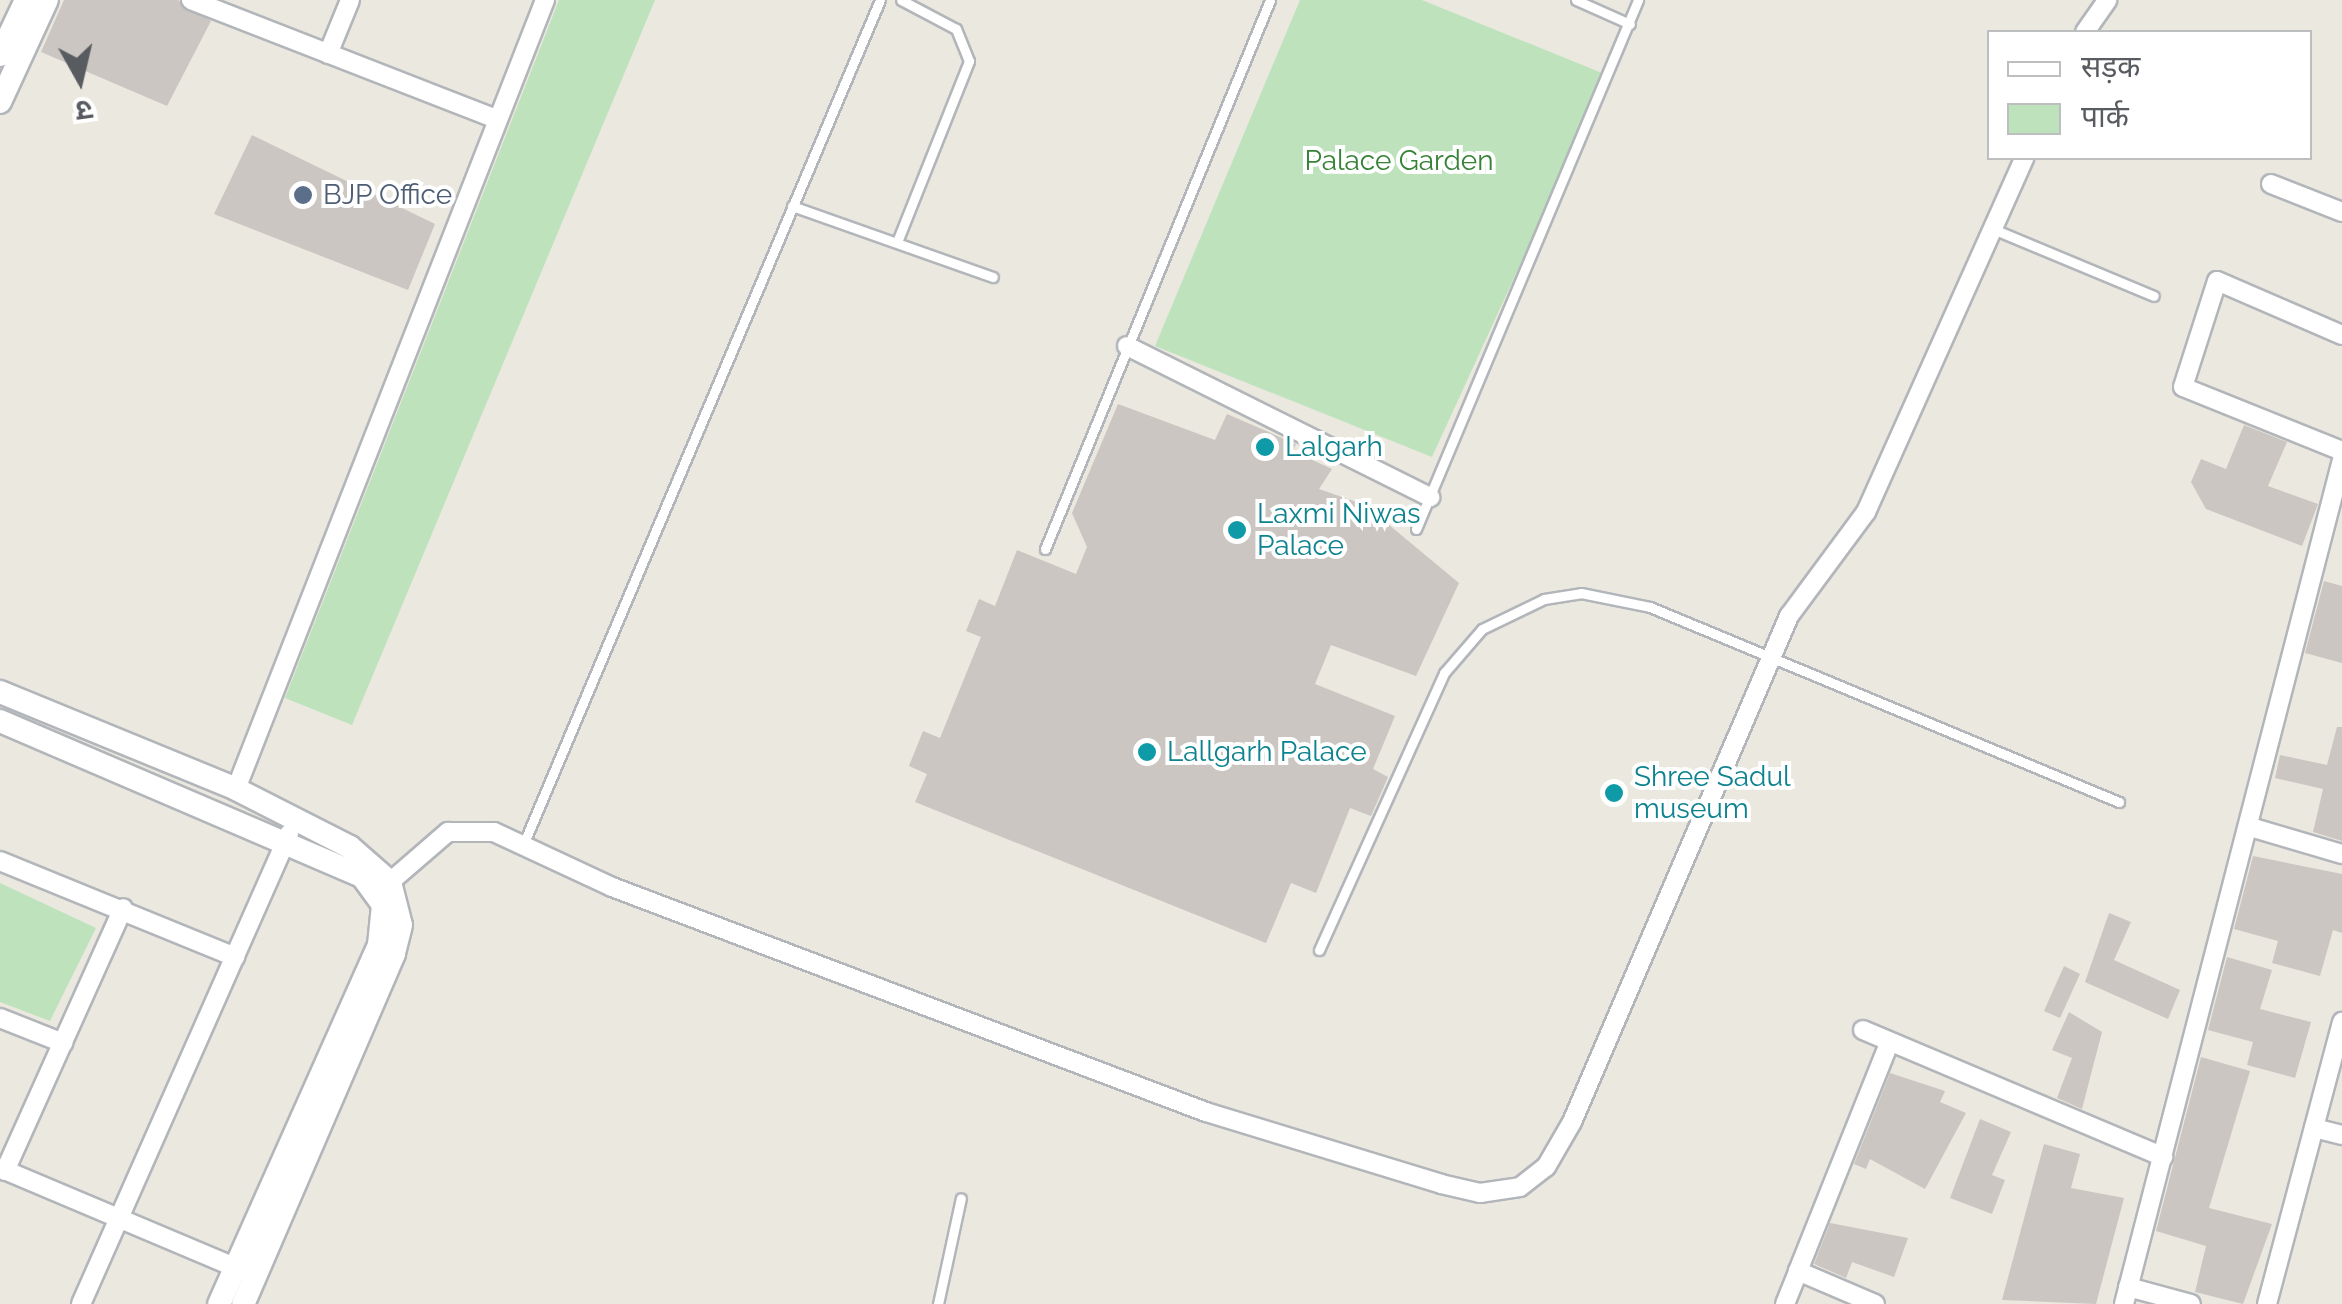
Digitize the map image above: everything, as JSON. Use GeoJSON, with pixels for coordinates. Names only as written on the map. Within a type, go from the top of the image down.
{"type":"FeatureCollection","features":[{"type":"Feature","properties":{"kind":"street"},"geometry":{"type":"LineString","coordinates":[[0,56],[26,0]]}},
{"type":"Feature","properties":{"kind":"street"},"geometry":{"type":"LineString","coordinates":[[0,102],[48,0]]}},
{"type":"Feature","properties":{"kind":"street"},"geometry":{"type":"LineString","coordinates":[[191,0],[493,118]]}},
{"type":"Feature","properties":{"kind":"street"},"geometry":{"type":"LineString","coordinates":[[328,54],[350,0]]}},
{"type":"Feature","properties":{"kind":"street"},"geometry":{"type":"LineString","coordinates":[[236,789],[418,335],[493,118],[545,0]]}},
{"type":"Feature","properties":{"kind":"street"},"geometry":{"type":"LineString","coordinates":[[2086,30],[2107,0]]}},
{"type":"Feature","properties":{"kind":"street"},"geometry":{"type":"LineString","coordinates":[[390,882],[448,832],[472,826],[1206,1112],[1440,1184],[1480,1193],[1520,1188],[1546,1167],[1572,1122],[1805,586],[1866,512],[2023,160]]}},
{"type":"Feature","properties":{"kind":"street"},"geometry":{"type":"LineString","coordinates":[[2271,184],[2342,212]]}},
{"type":"Feature","properties":{"kind":"street"},"geometry":{"type":"LineString","coordinates":[[2342,335],[2217,281],[2183,388],[2342,451]]}},
{"type":"Feature","properties":{"kind":"street"},"geometry":{"type":"LineString","coordinates":[[1127,346],[1430,497]]}},
{"type":"Feature","properties":{"kind":"street"},"geometry":{"type":"LineString","coordinates":[[2191,1304],[2126,1296],[2342,460]]}},
{"type":"Feature","properties":{"kind":"street"},"geometry":{"type":"LineString","coordinates":[[0,692],[236,789],[362,876],[385,922],[245,1272],[243,1304]]}},
{"type":"Feature","properties":{"kind":"street"},"geometry":{"type":"LineString","coordinates":[[0,721],[362,855],[390,882],[401,925],[394,954],[245,1272],[219,1304]]}},
{"type":"Feature","properties":{"kind":"street"},"geometry":{"type":"LineString","coordinates":[[2250,827],[2342,854]]}},
{"type":"Feature","properties":{"kind":"street"},"geometry":{"type":"LineString","coordinates":[[82,1304],[291,830]]}},
{"type":"Feature","properties":{"kind":"street"},"geometry":{"type":"LineString","coordinates":[[0,861],[235,956]]}},
{"type":"Feature","properties":{"kind":"street"},"geometry":{"type":"LineString","coordinates":[[123,908],[3,1169],[245,1272]]}},
{"type":"Feature","properties":{"kind":"street"},"geometry":{"type":"LineString","coordinates":[[0,1018],[62,1043]]}},
{"type":"Feature","properties":{"kind":"street"},"geometry":{"type":"LineString","coordinates":[[2267,1304],[2342,1022]]}},
{"type":"Feature","properties":{"kind":"street"},"geometry":{"type":"LineString","coordinates":[[1863,1030],[2163,1157]]}},
{"type":"Feature","properties":{"kind":"street"},"geometry":{"type":"LineString","coordinates":[[1785,1304],[1889,1043]]}},
{"type":"Feature","properties":{"kind":"street"},"geometry":{"type":"LineString","coordinates":[[2314,1128],[2342,1135]]}},
{"type":"Feature","properties":{"kind":"street"},"geometry":{"type":"LineString","coordinates":[[1798,1272],[1875,1304]]}},
{"type":"Feature","properties":{"kind":"lane"},"geometry":{"type":"LineString","coordinates":[[523,845],[880,0]]}},
{"type":"Feature","properties":{"kind":"lane"},"geometry":{"type":"LineString","coordinates":[[897,242],[969,61],[956,29],[901,0]]}},
{"type":"Feature","properties":{"kind":"lane"},"geometry":{"type":"LineString","coordinates":[[1045,549],[1270,0]]}},
{"type":"Feature","properties":{"kind":"lane"},"geometry":{"type":"LineString","coordinates":[[1576,0],[1630,24]]}},
{"type":"Feature","properties":{"kind":"lane"},"geometry":{"type":"LineString","coordinates":[[1416,529],[1638,0]]}},
{"type":"Feature","properties":{"kind":"lane"},"geometry":{"type":"LineString","coordinates":[[792,206],[993,277]]}},
{"type":"Feature","properties":{"kind":"lane"},"geometry":{"type":"LineString","coordinates":[[1992,229],[2154,296]]}},
{"type":"Feature","properties":{"kind":"lane"},"geometry":{"type":"LineString","coordinates":[[1320,950],[1444,673],[1497,619],[1544,599],[1604,595],[1773,655],[2119,802]]}},
{"type":"Feature","properties":{"kind":"lane"},"geometry":{"type":"LineString","coordinates":[[938,1304],[961,1198]]}},
{"type":"Feature","properties":{"kind":"green space"},"geometry":{"type":"Polygon","coordinates":[[[559,0],[655,0],[352,725],[285,698],[559,0]]]}},
{"type":"Feature","properties":{"kind":"green space","name":"Palace Garden"},"geometry":{"type":"Polygon","coordinates":[[[1300,0],[1422,0],[1607,75],[1432,457],[1155,346],[1300,0]]]}},
{"type":"Feature","properties":{"kind":"green space"},"geometry":{"type":"Polygon","coordinates":[[[0,883],[96,928],[50,1021],[0,1002],[0,883]]]}},
{"type":"Feature","properties":{"kind":"building"},"geometry":{"type":"Polygon","coordinates":[[[64,0],[178,0],[211,21],[167,106],[41,52],[64,0]]]}},
{"type":"Feature","properties":{"kind":"building","name":"BJP Office"},"geometry":{"type":"Polygon","coordinates":[[[252,135],[435,224],[408,290],[214,214],[252,135]]]}},
{"type":"Feature","properties":{"kind":"building","name":"Lallgarh Palace"},"geometry":{"type":"Polygon","coordinates":[[[1118,404],[1215,440],[1227,414],[1296,444],[1293,451],[1332,469],[1319,489],[1365,505],[1459,583],[1416,676],[1331,645],[1315,684],[1395,716],[1373,769],[1388,777],[1371,816],[1350,808],[1316,893],[1291,883],[1266,943],[915,802],[927,774],[909,766],[923,731],[940,738],[981,637],[966,631],[979,599],[995,606],[1017,550],[1076,574],[1087,547],[1072,513],[1118,404]]]}},
{"type":"Feature","properties":{"kind":"building"},"geometry":{"type":"Polygon","coordinates":[[[2244,425],[2287,442],[2268,486],[2318,504],[2302,546],[2206,509],[2191,482],[2201,459],[2226,469],[2244,425]]]}},
{"type":"Feature","properties":{"kind":"building"},"geometry":{"type":"Polygon","coordinates":[[[2324,581],[2342,586],[2342,663],[2305,653],[2324,581]]]}},
{"type":"Feature","properties":{"kind":"building"},"geometry":{"type":"Polygon","coordinates":[[[2337,727],[2342,727],[2342,841],[2313,832],[2323,789],[2275,778],[2280,755],[2327,765],[2337,727]]]}},
{"type":"Feature","properties":{"kind":"building"},"geometry":{"type":"Polygon","coordinates":[[[2253,856],[2342,874],[2342,933],[2333,930],[2320,976],[2272,963],[2278,941],[2234,929],[2253,856]]]}},
{"type":"Feature","properties":{"kind":"building"},"geometry":{"type":"Polygon","coordinates":[[[2109,913],[2131,922],[2114,960],[2180,990],[2168,1019],[2085,982],[2109,913]]]}},
{"type":"Feature","properties":{"kind":"building"},"geometry":{"type":"Polygon","coordinates":[[[2227,957],[2272,970],[2260,1009],[2311,1022],[2295,1078],[2247,1065],[2253,1042],[2208,1030],[2227,957]]]}},
{"type":"Feature","properties":{"kind":"building"},"geometry":{"type":"Polygon","coordinates":[[[2064,966],[2080,974],[2060,1018],[2044,1011],[2064,966]]]}},
{"type":"Feature","properties":{"kind":"building"},"geometry":{"type":"Polygon","coordinates":[[[2069,1012],[2102,1032],[2082,1109],[2057,1098],[2072,1058],[2052,1050],[2069,1012]]]}},
{"type":"Feature","properties":{"kind":"building"},"geometry":{"type":"Polygon","coordinates":[[[2201,1057],[2250,1071],[2209,1208],[2272,1224],[2243,1304],[2195,1292],[2206,1246],[2156,1231],[2201,1057]]]}},
{"type":"Feature","properties":{"kind":"building"},"geometry":{"type":"Polygon","coordinates":[[[1890,1073],[1945,1091],[1940,1102],[1966,1113],[1925,1189],[1870,1159],[1866,1169],[1854,1164],[1890,1073]]]}},
{"type":"Feature","properties":{"kind":"building"},"geometry":{"type":"Polygon","coordinates":[[[1980,1119],[2011,1132],[1992,1175],[2005,1180],[1992,1214],[1950,1198],[1980,1119]]]}},
{"type":"Feature","properties":{"kind":"building"},"geometry":{"type":"Polygon","coordinates":[[[2044,1144],[2080,1154],[2071,1188],[2124,1198],[2096,1304],[2002,1300],[2044,1144]]]}},
{"type":"Feature","properties":{"kind":"building"},"geometry":{"type":"Polygon","coordinates":[[[1830,1223],[1908,1238],[1894,1277],[1852,1262],[1846,1278],[1814,1264],[1830,1223]]]}},
{"type":"Feature","properties":{"kind":"place","name":"BJP Office"},"geometry":{"type":"Point","coordinates":[303,195]}},
{"type":"Feature","properties":{"kind":"place","name":"Lalgarh"},"geometry":{"type":"Point","coordinates":[1265,447]}},
{"type":"Feature","properties":{"kind":"place","name":"Laxmi Niwas Palace"},"geometry":{"type":"Point","coordinates":[1237,530]}},
{"type":"Feature","properties":{"kind":"place","name":"Lallgarh Palace"},"geometry":{"type":"Point","coordinates":[1147,752]}},
{"type":"Feature","properties":{"kind":"place","name":"Shree Sadul museum"},"geometry":{"type":"Point","coordinates":[1614,793]}}]}
